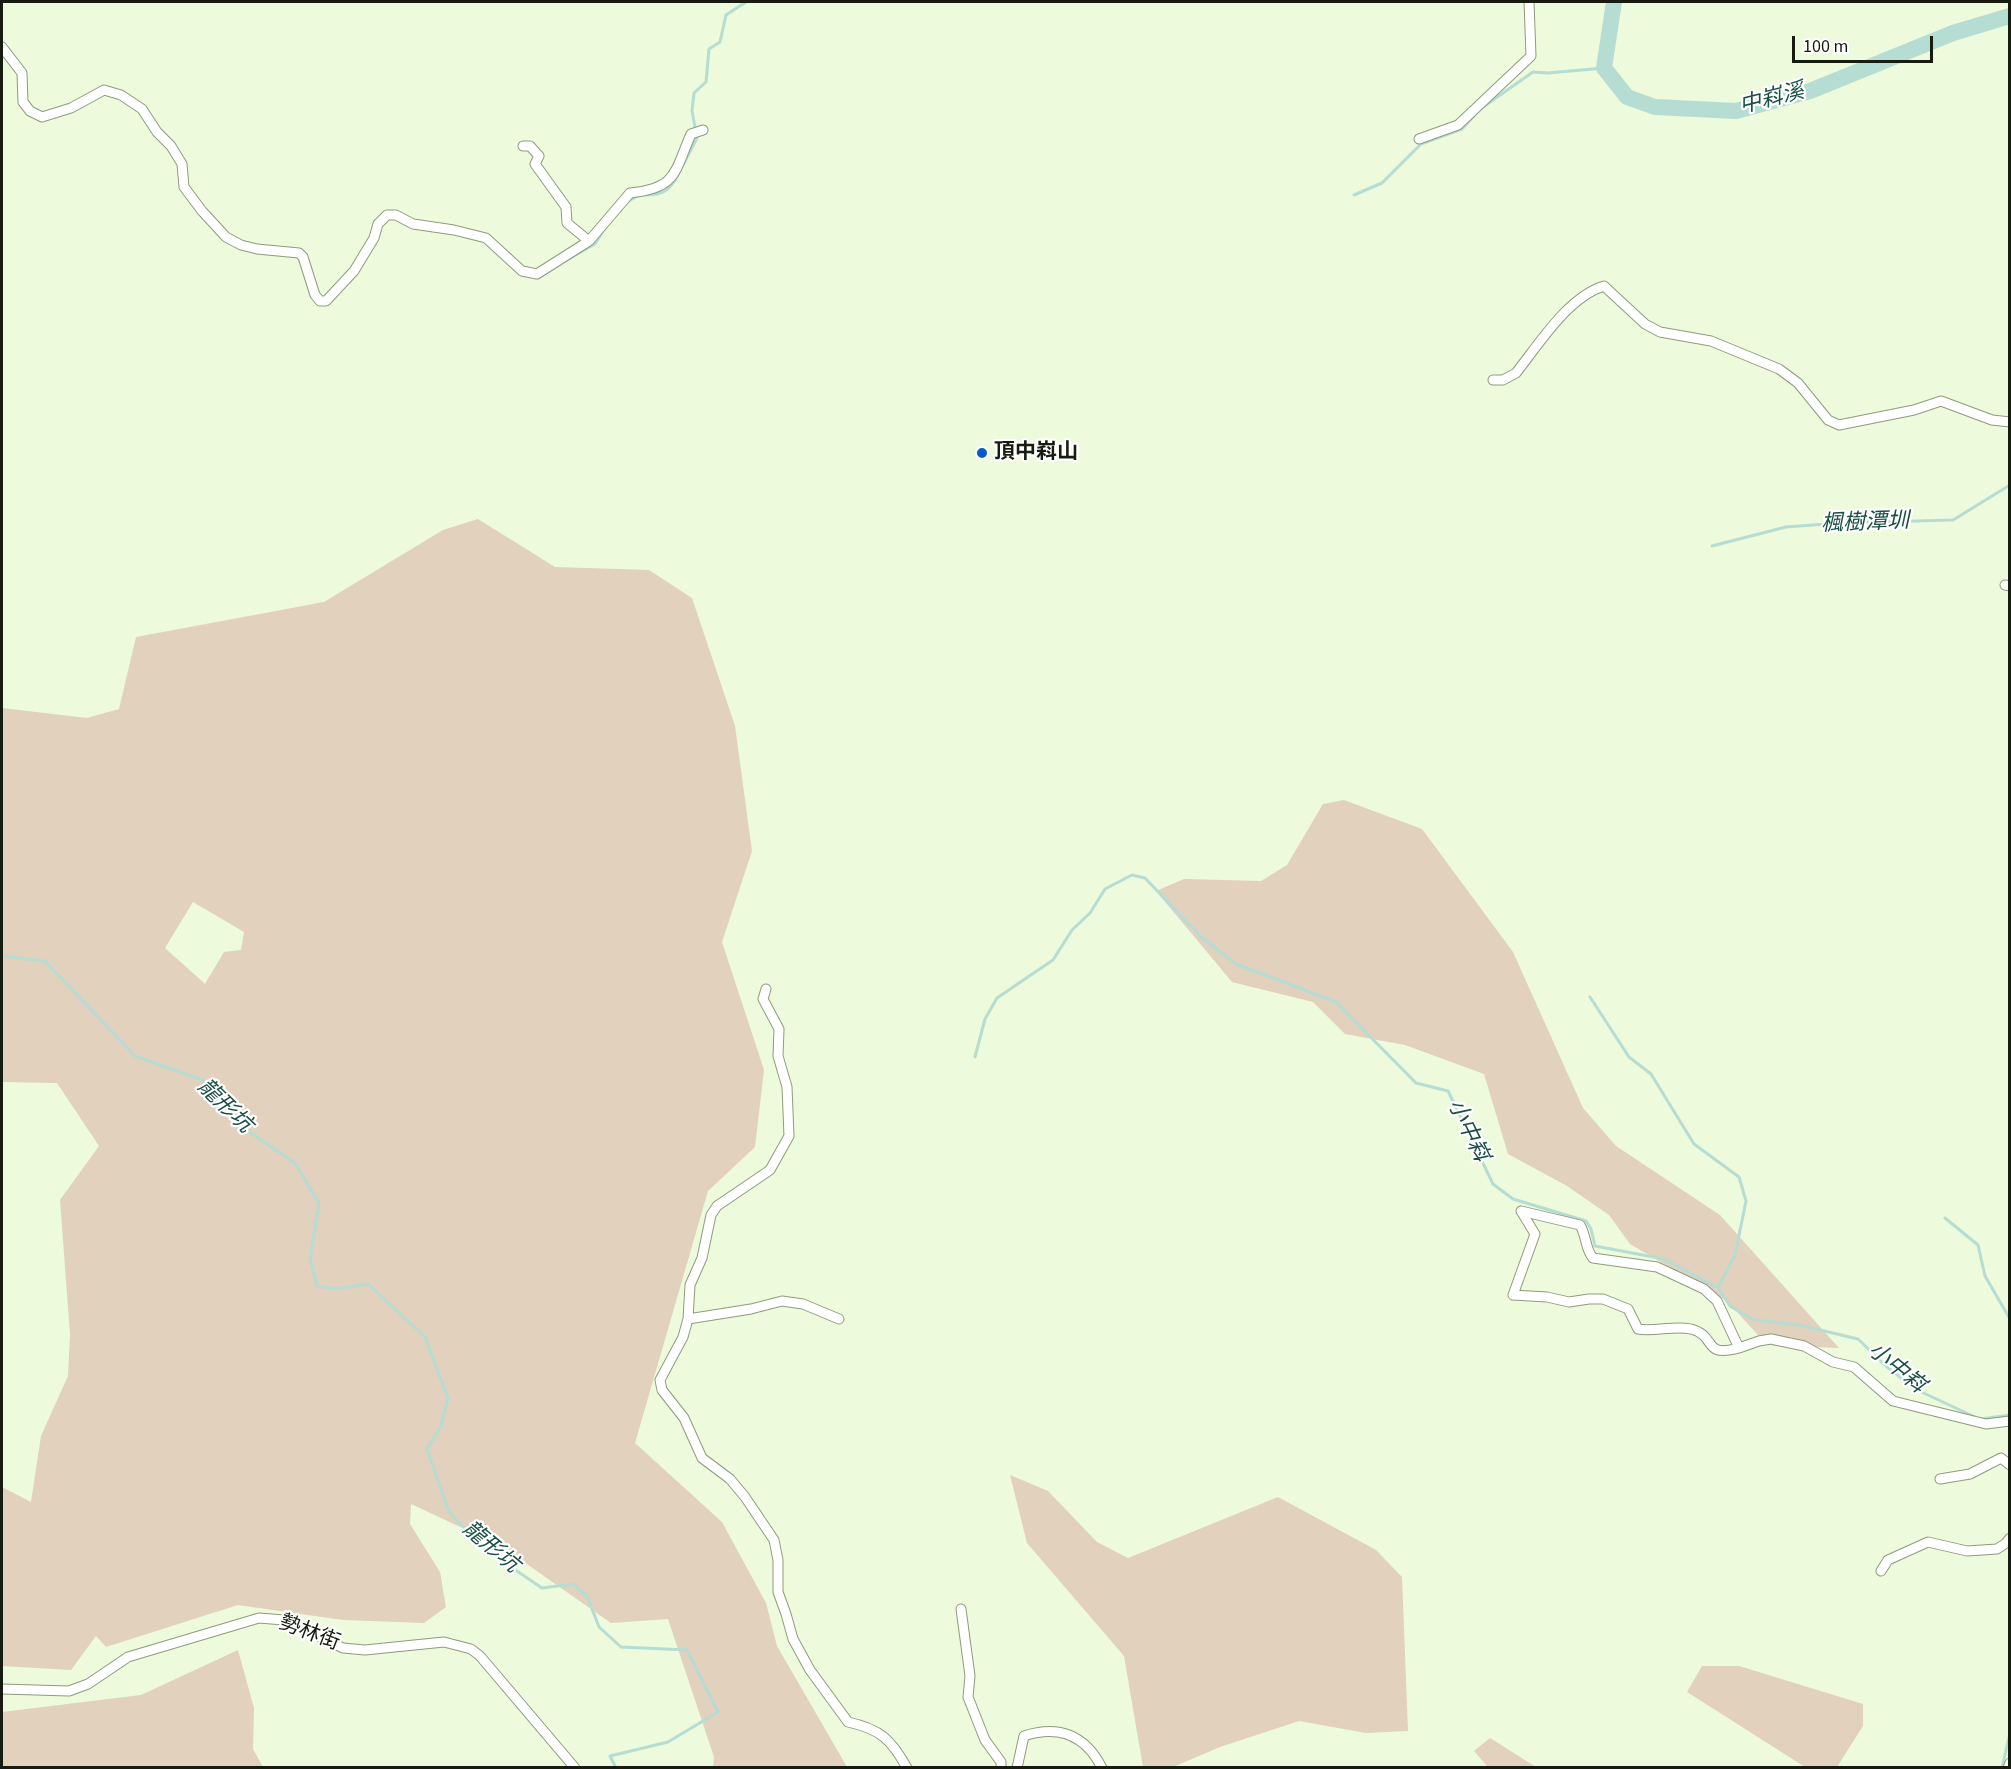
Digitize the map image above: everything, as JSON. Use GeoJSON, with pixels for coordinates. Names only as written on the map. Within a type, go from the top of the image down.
{"type":"FeatureCollection","features":[{"type":"Feature","properties":{"kind":"street"},"geometry":{"type":"LineString","coordinates":[[1419,139],[1458,125],[1531,56],[1529,2]]}},
{"type":"Feature","properties":{"kind":"street"},"geometry":{"type":"LineString","coordinates":[[2,47],[22,73],[22,102],[30,111],[42,117],[62,112],[106,89],[121,95],[142,109],[181,162],[184,187],[226,237],[241,246],[299,253],[303,257],[315,295],[320,301],[326,301],[354,272],[374,238],[378,224],[387,215],[396,214],[413,224],[486,237],[522,271],[537,274],[589,241],[630,192],[653,190],[672,178],[691,134],[703,130]]}},
{"type":"Feature","properties":{"kind":"street"},"geometry":{"type":"LineString","coordinates":[[523,146],[530,146],[539,156],[535,164],[566,207],[567,223],[589,241]]}},
{"type":"Feature","properties":{"kind":"street"},"geometry":{"type":"LineString","coordinates":[[1493,380],[1503,380],[1516,373],[1575,302],[1594,289],[1604,286],[1645,324],[1660,332],[1712,341],[1779,369],[1798,383],[1828,420],[1839,425],[1914,410],[1941,401],[1992,420],[2010,422]]}},
{"type":"Feature","properties":{"kind":"street"},"geometry":{"type":"LineString","coordinates":[[766,990],[763,999],[779,1029],[778,1056],[787,1088],[789,1136],[770,1170],[717,1206],[711,1215],[702,1258],[690,1285],[688,1319],[683,1337],[660,1380],[662,1390],[684,1418],[702,1458],[730,1479],[774,1540],[778,1560],[778,1592],[793,1639],[810,1670],[848,1722],[867,1726],[894,1744],[907,1767]]}},
{"type":"Feature","properties":{"kind":"street"},"geometry":{"type":"LineString","coordinates":[[1739,1348],[1717,1300],[1704,1289],[1657,1267],[1593,1258],[1587,1251],[1586,1235],[1580,1226],[1521,1211],[1535,1234],[1513,1295],[1547,1297],[1569,1302],[1603,1299],[1628,1309],[1638,1329],[1689,1329],[1700,1333],[1716,1350],[1723,1352],[1739,1348],[1759,1341],[1772,1339],[1803,1346],[1833,1362],[1854,1367],[1893,1401],[1986,1424],[2010,1421]]}},
{"type":"Feature","properties":{"kind":"street"},"geometry":{"type":"LineString","coordinates":[[688,1319],[782,1302],[803,1304],[839,1319]]}},
{"type":"Feature","properties":{"kind":"street"},"geometry":{"type":"LineString","coordinates":[[1940,1479],[1970,1474],[2001,1458],[2010,1466]]}},
{"type":"Feature","properties":{"kind":"street"},"geometry":{"type":"LineString","coordinates":[[1881,1571],[1888,1560],[1929,1542],[1967,1551],[1997,1549],[2010,1538]]}},
{"type":"Feature","properties":{"kind":"street"},"geometry":{"type":"LineString","coordinates":[[961,1609],[970,1676],[968,1697],[985,1740],[1001,1762],[1001,1767]]}},
{"type":"Feature","properties":{"kind":"street","name":"勢林街"},"geometry":{"type":"LineString","coordinates":[[2,1689],[69,1690],[88,1684],[128,1657],[259,1618],[284,1620],[343,1648],[365,1650],[444,1642],[471,1648],[575,1767]]}},
{"type":"Feature","properties":{"kind":"street"},"geometry":{"type":"LineString","coordinates":[[1017,1767],[1024,1736],[1054,1730],[1080,1741],[1096,1756],[1102,1767]]}},
{"type":"Feature","properties":{"kind":"shaded area"},"geometry":{"type":"Polygon","coordinates":[[[478,519],[555,567],[649,570],[692,598],[735,726],[752,851],[722,942],[764,1070],[755,1147],[708,1191],[635,1443],[722,1522],[766,1603],[777,1646],[847,1767],[713,1767],[714,1757],[668,1619],[611,1623],[501,1546],[411,1504],[410,1524],[440,1572],[446,1607],[424,1623],[343,1620],[238,1605],[106,1647],[96,1636],[71,1670],[2,1666],[2,1487],[31,1502],[41,1436],[68,1376],[70,1334],[60,1200],[99,1146],[57,1083],[2,1082],[2,708],[87,718],[119,709],[136,637],[324,602],[443,530],[478,519]],[[193,902],[165,948],[205,984],[224,952],[241,950],[244,932],[193,902]]]}},
{"type":"Feature","properties":{"kind":"shaded area"},"geometry":{"type":"Polygon","coordinates":[[[1344,800],[1422,829],[1513,952],[1583,1108],[1616,1146],[1720,1215],[1839,1348],[1767,1345],[1727,1301],[1630,1244],[1609,1215],[1567,1186],[1508,1154],[1484,1074],[1405,1045],[1345,1034],[1313,1002],[1232,982],[1156,891],[1184,879],[1261,881],[1287,865],[1323,804],[1344,800]]]}},
{"type":"Feature","properties":{"kind":"shaded area"},"geometry":{"type":"Polygon","coordinates":[[[1010,1475],[1048,1491],[1097,1542],[1128,1558],[1278,1497],[1376,1550],[1402,1577],[1408,1731],[1366,1733],[1299,1721],[1220,1747],[1173,1767],[1143,1767],[1124,1656],[1027,1543],[1010,1475]]]}},
{"type":"Feature","properties":{"kind":"shaded area"},"geometry":{"type":"Polygon","coordinates":[[[238,1650],[254,1708],[253,1749],[263,1767],[2,1767],[2,1712],[141,1695],[238,1650]]]}},
{"type":"Feature","properties":{"kind":"shaded area"},"geometry":{"type":"Polygon","coordinates":[[[1702,1666],[1739,1666],[1863,1704],[1863,1726],[1837,1767],[1805,1767],[1687,1692],[1702,1666]]]}},
{"type":"Feature","properties":{"kind":"shaded area"},"geometry":{"type":"Polygon","coordinates":[[[1490,1738],[1536,1767],[1488,1767],[1474,1751],[1490,1738]]]}},
{"type":"Feature","properties":{"kind":"waterway"},"geometry":{"type":"LineString","coordinates":[[682,167],[697,138],[692,111],[694,93],[706,82],[709,49],[720,42],[726,15],[746,2]]}},
{"type":"Feature","properties":{"kind":"waterway","name":"中嵙溪"},"geometry":{"type":"LineString","coordinates":[[1614,2],[1604,68],[1627,97],[1655,107],[1736,111],[1810,91],[1953,33],[2010,16]]}},
{"type":"Feature","properties":{"kind":"waterway"},"geometry":{"type":"LineString","coordinates":[[1483,107],[1533,72],[1548,73],[1604,68]]}},
{"type":"Feature","properties":{"kind":"waterway"},"geometry":{"type":"LineString","coordinates":[[1354,195],[1382,183],[1421,144],[1462,129],[1474,116]]}},
{"type":"Feature","properties":{"kind":"waterway"},"geometry":{"type":"LineString","coordinates":[[646,195],[665,191],[678,175]]}},
{"type":"Feature","properties":{"kind":"waterway"},"geometry":{"type":"LineString","coordinates":[[627,202],[639,195]]}},
{"type":"Feature","properties":{"kind":"waterway"},"geometry":{"type":"LineString","coordinates":[[565,261],[595,244],[605,228]]}},
{"type":"Feature","properties":{"kind":"waterway","name":"楓樹潭圳"},"geometry":{"type":"LineString","coordinates":[[1712,546],[1786,527],[1953,520],[2010,485]]}},
{"type":"Feature","properties":{"kind":"waterway","name":"小中嵙"},"geometry":{"type":"LineString","coordinates":[[975,1057],[985,1019],[997,998],[1053,960],[1072,930],[1090,913],[1105,889],[1132,875],[1145,878],[1201,937],[1236,964],[1336,1002],[1416,1083],[1448,1091],[1493,1184],[1513,1199],[1586,1221],[1591,1229],[1595,1246],[1664,1259],[1718,1288],[1730,1306],[1754,1320],[1799,1325],[1858,1339],[1886,1366],[1915,1389],[1975,1417]]}},
{"type":"Feature","properties":{"kind":"waterway","name":"龍形坑"},"geometry":{"type":"LineString","coordinates":[[2,956],[45,961],[135,1056],[202,1080],[232,1120],[295,1163],[319,1203],[310,1259],[317,1286],[336,1289],[368,1284],[425,1337],[448,1398],[441,1426],[427,1449],[449,1512],[483,1548],[542,1588],[573,1584],[587,1596],[599,1627],[621,1647],[687,1650],[718,1712],[668,1742],[610,1756],[616,1768]]}},
{"type":"Feature","properties":{"kind":"waterway"},"geometry":{"type":"LineString","coordinates":[[1590,997],[1629,1057],[1651,1074],[1694,1144],[1739,1177],[1746,1201],[1735,1255],[1718,1288]]}},
{"type":"Feature","properties":{"kind":"waterway"},"geometry":{"type":"LineString","coordinates":[[1945,1218],[1978,1245],[1985,1276],[2010,1319]]}},
{"type":"Feature","properties":{"kind":"waterway","name":"小中嵙"},"geometry":{"type":"LineString","coordinates":[[1981,1419],[2010,1415]]}},
{"type":"Feature","properties":{"kind":"waterway","name":"小中嵙"},"geometry":{"type":"LineString","coordinates":[[2002,1768],[2010,1733]]}},
{"type":"Feature","properties":{"kind":"place","name":"頂中嵙山"},"geometry":{"type":"Point","coordinates":[982,453]}}]}
